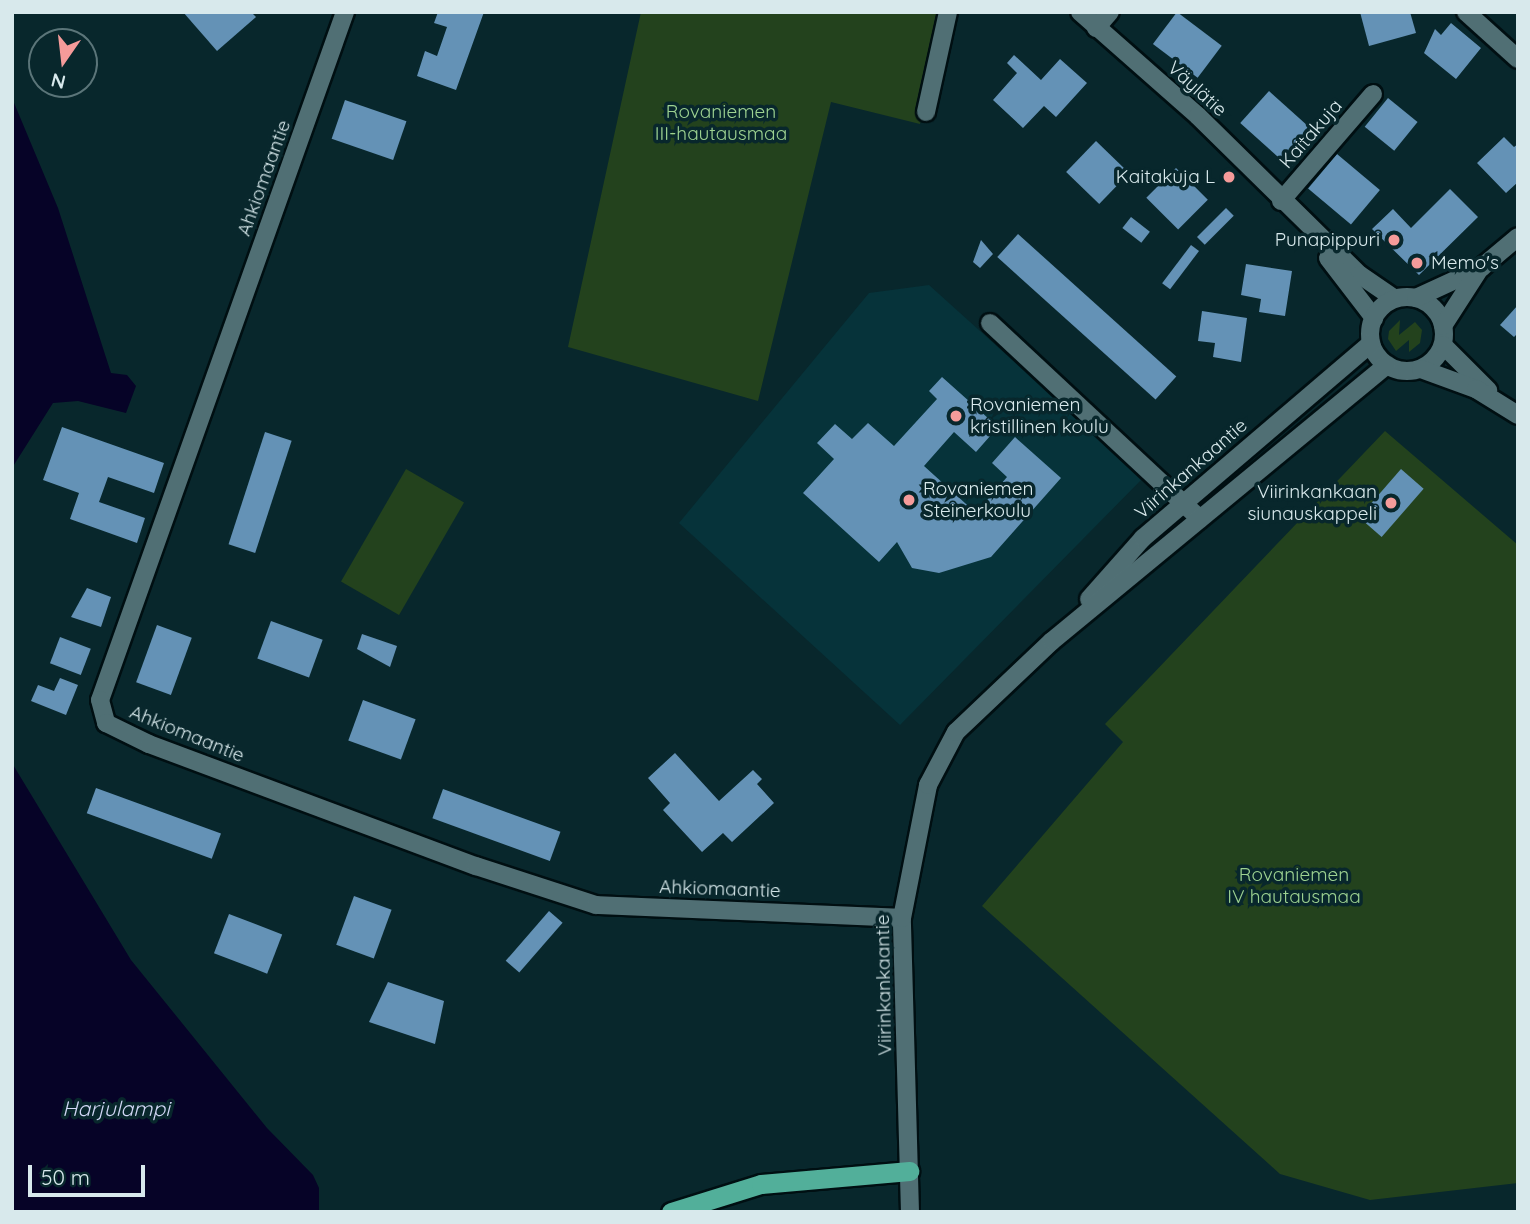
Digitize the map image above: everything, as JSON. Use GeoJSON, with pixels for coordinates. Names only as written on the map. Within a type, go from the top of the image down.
{"type":"FeatureCollection","features":[{"type":"Feature","properties":{"kind":"highway"},"geometry":{"type":"LineString","coordinates":[[671,1212],[761,1184],[909,1171]]}},
{"type":"Feature","properties":{"kind":"street","name":"Ahkiomaantie"},"geometry":{"type":"LineString","coordinates":[[345,12],[100,700],[106,723],[149,744],[476,866],[596,905],[902,918]]}},
{"type":"Feature","properties":{"kind":"street"},"geometry":{"type":"LineString","coordinates":[[926,112],[948,12]]}},
{"type":"Feature","properties":{"kind":"street","name":"Väylätie"},"geometry":{"type":"LineString","coordinates":[[1080,12],[1198,116],[1281,201],[1360,275],[1395,299]]}},
{"type":"Feature","properties":{"kind":"street"},"geometry":{"type":"LineString","coordinates":[[1096,28],[1110,12]]}},
{"type":"Feature","properties":{"kind":"street"},"geometry":{"type":"LineString","coordinates":[[1466,12],[1518,59]]}},
{"type":"Feature","properties":{"kind":"street","name":"Kaitakuja"},"geometry":{"type":"LineString","coordinates":[[1281,201],[1373,94]]}},
{"type":"Feature","properties":{"kind":"street","name":"Väylätie"},"geometry":{"type":"LineString","coordinates":[[1281,201],[1374,318]]}},
{"type":"Feature","properties":{"kind":"street"},"geometry":{"type":"LineString","coordinates":[[1518,237],[1481,268],[1416,298],[1395,299],[1374,318],[1371,343],[1387,365],[1421,369],[1475,389],[1518,415]]}},
{"type":"Feature","properties":{"kind":"street"},"geometry":{"type":"LineString","coordinates":[[1443,326],[1481,268]]}},
{"type":"Feature","properties":{"kind":"street"},"geometry":{"type":"LineString","coordinates":[[1416,298],[1436,312],[1443,326],[1443,345],[1421,369]]}},
{"type":"Feature","properties":{"kind":"street"},"geometry":{"type":"LineString","coordinates":[[990,323],[1184,501],[1200,519]]}},
{"type":"Feature","properties":{"kind":"street","name":"Viirinkankaantie"},"geometry":{"type":"LineString","coordinates":[[1052,641],[1143,538],[1371,343]]}},
{"type":"Feature","properties":{"kind":"street"},"geometry":{"type":"LineString","coordinates":[[1443,345],[1518,415]]}},
{"type":"Feature","properties":{"kind":"street","name":"Viirinkankaantie"},"geometry":{"type":"LineString","coordinates":[[910,1212],[902,918],[928,785],[956,732],[1052,641],[1387,365]]}},
{"type":"Feature","properties":{"kind":"shaded area","name":"Rovaniemen Steinerkoulu"},"geometry":{"type":"Polygon","coordinates":[[[929,285],[1143,478],[900,725],[679,523],[869,293],[929,285]]]}},
{"type":"Feature","properties":{"kind":"green space","name":"Rovaniemen III-hautausmaa"},"geometry":{"type":"Polygon","coordinates":[[[641,12],[946,12],[920,124],[831,102],[758,401],[568,347],[641,12]]]}},
{"type":"Feature","properties":{"kind":"green space"},"geometry":{"type":"Polygon","coordinates":[[[1400,320],[1399,335],[1415,322],[1422,330],[1420,343],[1409,352],[1409,340],[1396,351],[1388,339],[1389,331],[1400,320]]]}},
{"type":"Feature","properties":{"kind":"green space","name":"Rovaniemen IV hautausmaa"},"geometry":{"type":"Polygon","coordinates":[[[1385,431],[1518,545],[1518,1183],[1370,1200],[1280,1174],[982,906],[1123,742],[1105,724],[1385,431]]]}},
{"type":"Feature","properties":{"kind":"green space"},"geometry":{"type":"Polygon","coordinates":[[[406,469],[464,502],[399,615],[341,582],[406,469]]]}},
{"type":"Feature","properties":{"kind":"water"},"geometry":{"type":"Polygon","coordinates":[[[12,98],[58,208],[111,373],[127,375],[136,386],[126,413],[78,401],[53,403],[12,468],[12,98]]]}},
{"type":"Feature","properties":{"kind":"water","name":"Harjulampi"},"geometry":{"type":"Polygon","coordinates":[[[12,763],[131,960],[267,1128],[313,1175],[319,1188],[319,1212],[12,1212],[12,763]]]}},
{"type":"Feature","properties":{"kind":"building"},"geometry":{"type":"Polygon","coordinates":[[[183,12],[251,12],[256,17],[217,51],[183,12]]]}},
{"type":"Feature","properties":{"kind":"building"},"geometry":{"type":"Polygon","coordinates":[[[438,12],[484,12],[456,90],[417,76],[425,51],[437,56],[447,27],[434,23],[438,12]]]}},
{"type":"Feature","properties":{"kind":"building"},"geometry":{"type":"Polygon","coordinates":[[[1177,12],[1222,46],[1198,78],[1153,44],[1177,12]]]}},
{"type":"Feature","properties":{"kind":"building"},"geometry":{"type":"Polygon","coordinates":[[[1360,12],[1410,12],[1416,33],[1369,46],[1360,12]]]}},
{"type":"Feature","properties":{"kind":"building"},"geometry":{"type":"Polygon","coordinates":[[[1451,23],[1481,48],[1456,79],[1424,53],[1435,29],[1441,35],[1451,23]]]}},
{"type":"Feature","properties":{"kind":"building"},"geometry":{"type":"Polygon","coordinates":[[[1014,55],[1041,80],[1060,59],[1087,83],[1056,117],[1044,106],[1023,128],[993,100],[1017,73],[1007,63],[1014,55]]]}},
{"type":"Feature","properties":{"kind":"building"},"geometry":{"type":"Polygon","coordinates":[[[1269,91],[1319,136],[1290,168],[1240,123],[1269,91]]]}},
{"type":"Feature","properties":{"kind":"building"},"geometry":{"type":"Polygon","coordinates":[[[1388,98],[1418,122],[1394,151],[1365,127],[1388,98]]]}},
{"type":"Feature","properties":{"kind":"building"},"geometry":{"type":"Polygon","coordinates":[[[345,100],[406,121],[393,160],[332,139],[345,100]]]}},
{"type":"Feature","properties":{"kind":"building"},"geometry":{"type":"Polygon","coordinates":[[[1504,137],[1514,147],[1518,144],[1518,182],[1506,193],[1477,163],[1504,137]]]}},
{"type":"Feature","properties":{"kind":"building"},"geometry":{"type":"Polygon","coordinates":[[[1096,141],[1129,173],[1099,204],[1066,172],[1096,141]]]}},
{"type":"Feature","properties":{"kind":"building"},"geometry":{"type":"Polygon","coordinates":[[[1337,154],[1380,190],[1351,224],[1308,188],[1337,154]]]}},
{"type":"Feature","properties":{"kind":"building"},"geometry":{"type":"Polygon","coordinates":[[[1176,168],[1208,200],[1178,230],[1146,198],[1176,168]]]}},
{"type":"Feature","properties":{"kind":"building"},"geometry":{"type":"Polygon","coordinates":[[[1450,189],[1478,217],[1419,275],[1372,229],[1393,209],[1411,228],[1450,189]]]}},
{"type":"Feature","properties":{"kind":"building"},"geometry":{"type":"Polygon","coordinates":[[[1226,208],[1234,216],[1205,245],[1197,237],[1226,208]]]}},
{"type":"Feature","properties":{"kind":"building"},"geometry":{"type":"Polygon","coordinates":[[[1131,217],[1150,232],[1141,243],[1122,228],[1131,217]]]}},
{"type":"Feature","properties":{"kind":"building"},"geometry":{"type":"Polygon","coordinates":[[[1018,234],[1176,377],[1156,400],[997,257],[1018,234]]]}},
{"type":"Feature","properties":{"kind":"building"},"geometry":{"type":"Polygon","coordinates":[[[981,240],[993,254],[980,268],[973,262],[981,240]]]}},
{"type":"Feature","properties":{"kind":"building"},"geometry":{"type":"Polygon","coordinates":[[[1191,245],[1199,251],[1170,289],[1162,283],[1191,245]]]}},
{"type":"Feature","properties":{"kind":"building"},"geometry":{"type":"Polygon","coordinates":[[[1246,264],[1292,271],[1285,316],[1259,312],[1261,299],[1241,295],[1246,264]]]}},
{"type":"Feature","properties":{"kind":"building"},"geometry":{"type":"Polygon","coordinates":[[[1518,305],[1518,333],[1514,337],[1500,325],[1518,305]]]}},
{"type":"Feature","properties":{"kind":"building"},"geometry":{"type":"Polygon","coordinates":[[[1202,311],[1247,318],[1241,362],[1213,357],[1215,343],[1198,341],[1202,311]]]}},
{"type":"Feature","properties":{"kind":"building"},"geometry":{"type":"Polygon","coordinates":[[[942,377],[998,427],[976,452],[954,432],[924,466],[976,513],[1007,477],[992,463],[1015,437],[1061,478],[991,557],[939,573],[912,568],[897,542],[879,562],[803,493],[834,459],[817,443],[835,424],[852,439],[868,423],[894,446],[937,399],[929,391],[942,377]]]}},
{"type":"Feature","properties":{"kind":"building"},"geometry":{"type":"Polygon","coordinates":[[[62,427],[164,463],[154,493],[108,477],[99,502],[145,518],[137,543],[70,519],[79,493],[43,480],[62,427]]]}},
{"type":"Feature","properties":{"kind":"building"},"geometry":{"type":"Polygon","coordinates":[[[265,432],[292,441],[255,553],[229,544],[265,432]]]}},
{"type":"Feature","properties":{"kind":"building","name":"Viirinkankaan siunauskappeli"},"geometry":{"type":"Polygon","coordinates":[[[1401,469],[1424,489],[1382,537],[1359,517],[1401,469]]]}},
{"type":"Feature","properties":{"kind":"building"},"geometry":{"type":"Polygon","coordinates":[[[87,588],[111,597],[101,627],[71,617],[87,588]]]}},
{"type":"Feature","properties":{"kind":"building"},"geometry":{"type":"Polygon","coordinates":[[[271,621],[323,640],[309,677],[257,659],[271,621]]]}},
{"type":"Feature","properties":{"kind":"building"},"geometry":{"type":"Polygon","coordinates":[[[157,625],[192,638],[171,695],[136,682],[157,625]]]}},
{"type":"Feature","properties":{"kind":"building"},"geometry":{"type":"Polygon","coordinates":[[[362,634],[397,646],[390,667],[357,649],[362,634]]]}},
{"type":"Feature","properties":{"kind":"building"},"geometry":{"type":"Polygon","coordinates":[[[60,637],[91,649],[81,675],[50,663],[60,637]]]}},
{"type":"Feature","properties":{"kind":"building"},"geometry":{"type":"Polygon","coordinates":[[[60,678],[78,685],[66,715],[31,701],[38,685],[54,691],[60,678]]]}},
{"type":"Feature","properties":{"kind":"building"},"geometry":{"type":"Polygon","coordinates":[[[363,700],[416,719],[401,760],[348,740],[363,700]]]}},
{"type":"Feature","properties":{"kind":"building"},"geometry":{"type":"Polygon","coordinates":[[[675,753],[719,801],[753,770],[762,779],[757,784],[774,803],[732,842],[723,833],[702,852],[663,810],[670,803],[648,778],[675,753]]]}},
{"type":"Feature","properties":{"kind":"building"},"geometry":{"type":"Polygon","coordinates":[[[96,788],[221,833],[212,859],[87,813],[96,788]]]}},
{"type":"Feature","properties":{"kind":"building"},"geometry":{"type":"Polygon","coordinates":[[[443,789],[560,832],[550,861],[432,818],[443,789]]]}},
{"type":"Feature","properties":{"kind":"building"},"geometry":{"type":"Polygon","coordinates":[[[354,896],[392,910],[374,959],[336,945],[354,896]]]}},
{"type":"Feature","properties":{"kind":"building"},"geometry":{"type":"Polygon","coordinates":[[[549,911],[563,923],[519,973],[506,961],[549,911]]]}},
{"type":"Feature","properties":{"kind":"building"},"geometry":{"type":"Polygon","coordinates":[[[229,914],[282,934],[267,974],[214,953],[229,914]]]}},
{"type":"Feature","properties":{"kind":"building"},"geometry":{"type":"Polygon","coordinates":[[[388,982],[444,1001],[435,1044],[369,1022],[388,982]]]}},
{"type":"Feature","properties":{"kind":"place","name":"Kaitakuja L"},"geometry":{"type":"Point","coordinates":[1229,177]}},
{"type":"Feature","properties":{"kind":"place","name":"Punapippuri"},"geometry":{"type":"Point","coordinates":[1394,240]}},
{"type":"Feature","properties":{"kind":"place","name":"Memo's"},"geometry":{"type":"Point","coordinates":[1417,263]}},
{"type":"Feature","properties":{"kind":"place","name":"Rovaniemen kristillinen koulu"},"geometry":{"type":"Point","coordinates":[956,416]}},
{"type":"Feature","properties":{"kind":"place","name":"Rovaniemen Steinerkoulu"},"geometry":{"type":"Point","coordinates":[909,500]}},
{"type":"Feature","properties":{"kind":"place","name":"Viirinkankaan siunauskappeli"},"geometry":{"type":"Point","coordinates":[1391,503]}}]}
